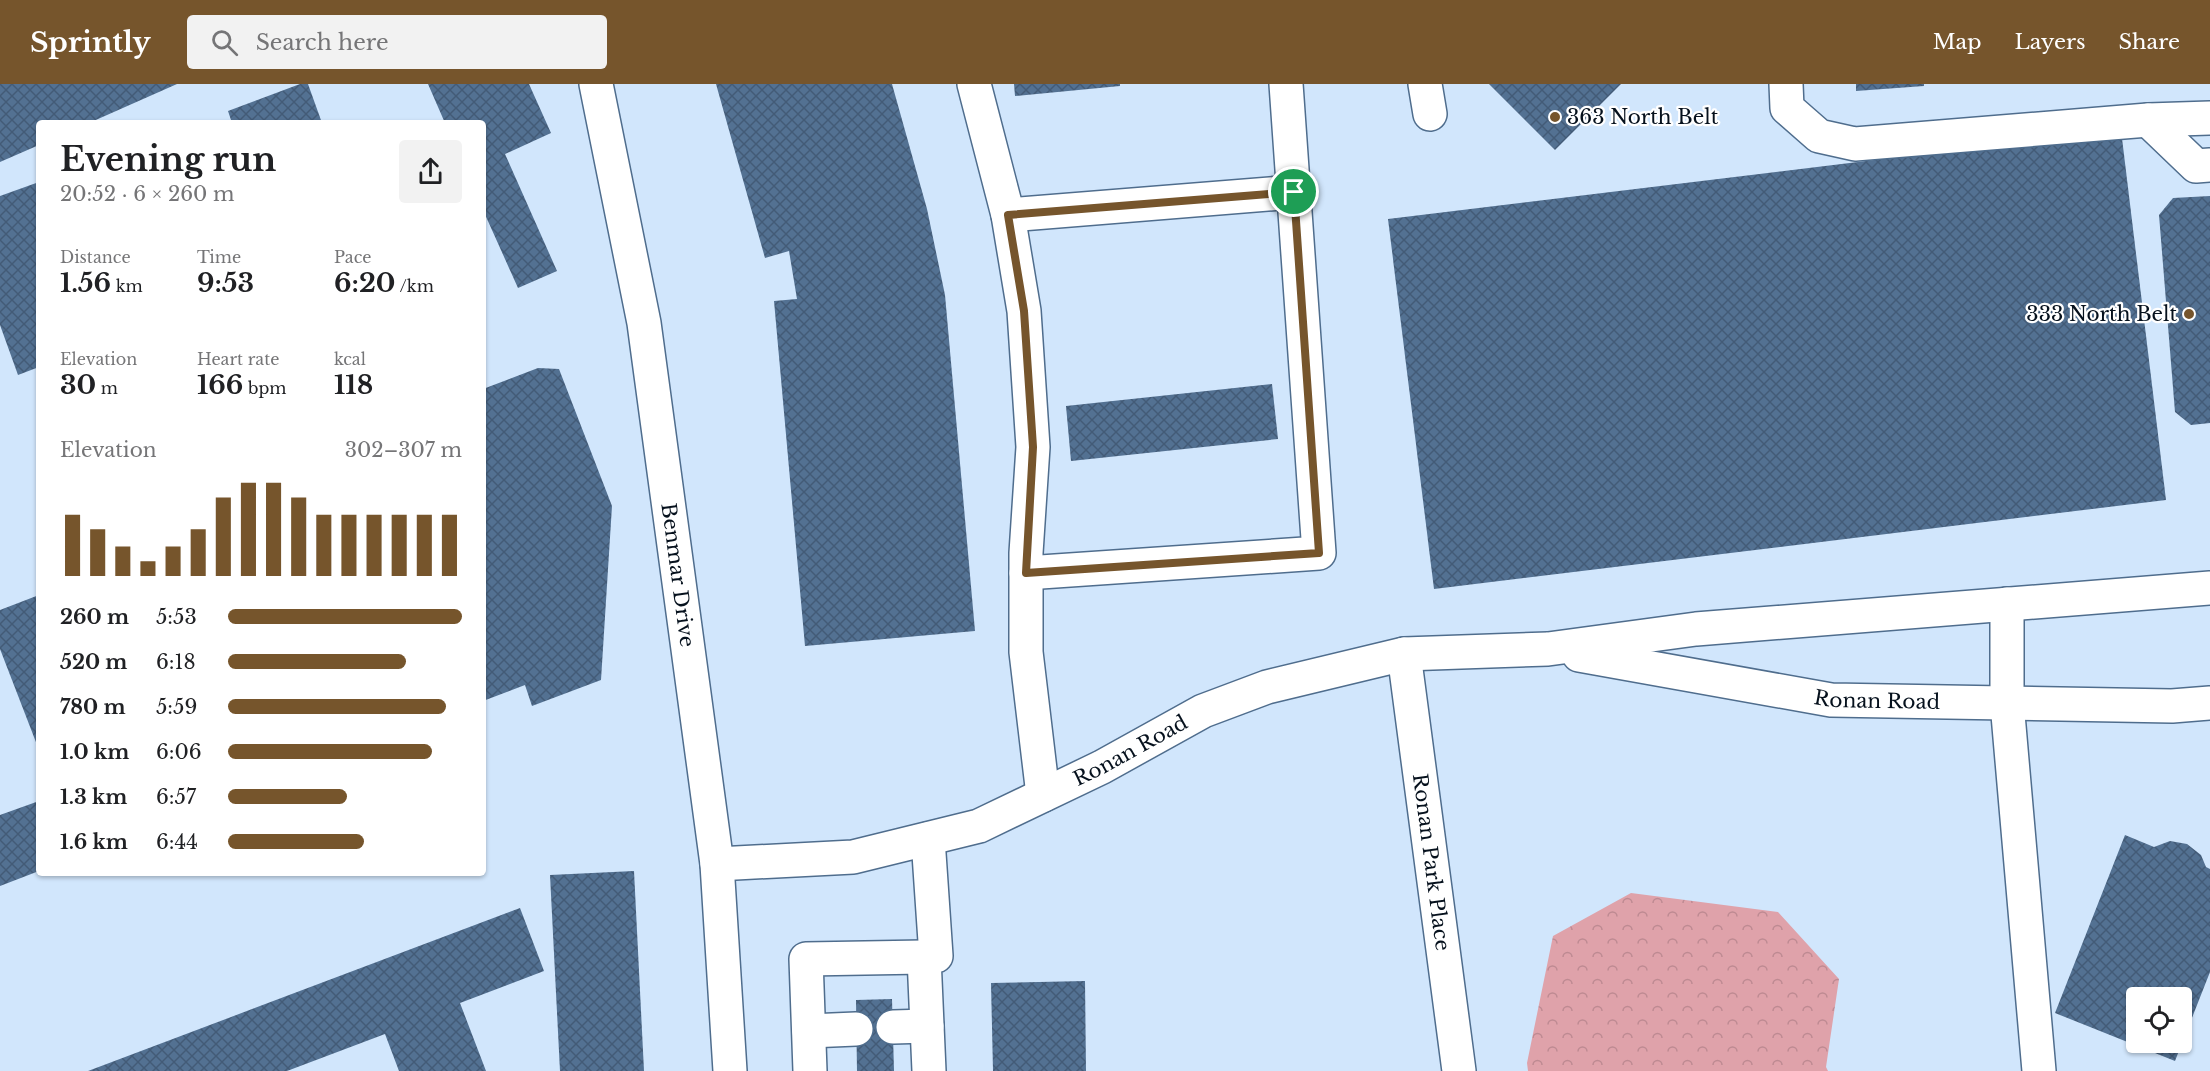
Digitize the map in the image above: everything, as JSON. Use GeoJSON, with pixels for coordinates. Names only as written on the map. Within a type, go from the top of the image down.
{"type":"FeatureCollection","features":[{"type":"Feature","properties":{"kind":"street","name":"Benmar Drive"},"geometry":{"type":"LineString","coordinates":[[596,84],[641,304],[717,864],[730,1071]]}},
{"type":"Feature","properties":{"kind":"street"},"geometry":{"type":"LineString","coordinates":[[974,84],[1008,215],[1024,311],[1033,447],[1026,573],[1026,652],[1043,795]]}},
{"type":"Feature","properties":{"kind":"street"},"geometry":{"type":"LineString","coordinates":[[1026,573],[1319,553],[1286,84]]}},
{"type":"Feature","properties":{"kind":"street"},"geometry":{"type":"LineString","coordinates":[[1786,84],[1787,108],[1819,136],[1855,144],[2148,120],[2210,118]]}},
{"type":"Feature","properties":{"kind":"street"},"geometry":{"type":"LineString","coordinates":[[2148,120],[2196,166],[2210,165]]}},
{"type":"Feature","properties":{"kind":"street"},"geometry":{"type":"LineString","coordinates":[[1008,215],[1294,192]]}},
{"type":"Feature","properties":{"kind":"street","name":"Ronan Road"},"geometry":{"type":"LineString","coordinates":[[717,864],[854,857],[979,826],[1102,767],[1203,711],[1267,687],[1404,654],[1548,649],[1696,629],[2210,588]]}},
{"type":"Feature","properties":{"kind":"street"},"geometry":{"type":"LineString","coordinates":[[2007,604],[2007,703],[2039,1071]]}},
{"type":"Feature","properties":{"kind":"street","name":"Ronan Road"},"geometry":{"type":"LineString","coordinates":[[1548,649],[1831,700],[2172,706],[2210,703]]}},
{"type":"Feature","properties":{"kind":"street","name":"Ronan Park Place"},"geometry":{"type":"LineString","coordinates":[[1404,654],[1459,1071]]}},
{"type":"Feature","properties":{"kind":"street"},"geometry":{"type":"LineString","coordinates":[[810,1071],[806,959],[936,957],[928,838]]}},
{"type":"Feature","properties":{"kind":"street"},"geometry":{"type":"LineString","coordinates":[[924,957],[928,1071]]}},
{"type":"Feature","properties":{"kind":"street"},"geometry":{"type":"LineString","coordinates":[[893,1027],[927,1026]]}},
{"type":"Feature","properties":{"kind":"street"},"geometry":{"type":"LineString","coordinates":[[809,1031],[856,1029]]}},
{"type":"Feature","properties":{"kind":"green space"},"geometry":{"type":"Polygon","coordinates":[[[1631,893],[1778,912],[1839,979],[1826,1067],[1828,1071],[1528,1071],[1527,1063],[1553,936],[1631,893]]]}},
{"type":"Feature","properties":{"kind":"building"},"geometry":{"type":"Polygon","coordinates":[[[0,84],[177,84],[96,120],[36,120],[36,146],[0,162],[0,84]]]}},
{"type":"Feature","properties":{"kind":"building"},"geometry":{"type":"Polygon","coordinates":[[[300,84],[308,84],[321,120],[231,120],[228,111],[300,84]]]}},
{"type":"Feature","properties":{"kind":"building"},"geometry":{"type":"Polygon","coordinates":[[[428,84],[529,84],[551,133],[505,154],[557,271],[518,288],[486,217],[486,120],[444,120],[428,84]]]}},
{"type":"Feature","properties":{"kind":"building"},"geometry":{"type":"Polygon","coordinates":[[[716,84],[892,84],[927,209],[945,295],[975,631],[805,646],[774,301],[797,299],[789,251],[765,258],[716,84]]]}},
{"type":"Feature","properties":{"kind":"building"},"geometry":{"type":"Polygon","coordinates":[[[1014,84],[1120,84],[1120,86],[1015,96],[1014,84]]]}},
{"type":"Feature","properties":{"kind":"building","name":"363 North Belt"},"geometry":{"type":"Polygon","coordinates":[[[1489,84],[1621,84],[1555,150],[1489,84]]]}},
{"type":"Feature","properties":{"kind":"building"},"geometry":{"type":"Polygon","coordinates":[[[1856,84],[1924,84],[1924,86],[1856,91],[1856,84]]]}},
{"type":"Feature","properties":{"kind":"building"},"geometry":{"type":"Polygon","coordinates":[[[2121,130],[2166,500],[1434,589],[1388,219],[2121,130]]]}},
{"type":"Feature","properties":{"kind":"building"},"geometry":{"type":"Polygon","coordinates":[[[36,183],[36,368],[18,375],[0,325],[0,196],[36,183]]]}},
{"type":"Feature","properties":{"kind":"building","name":"333 North Belt"},"geometry":{"type":"Polygon","coordinates":[[[2210,196],[2210,423],[2191,425],[2175,412],[2159,215],[2173,198],[2210,196]]]}},
{"type":"Feature","properties":{"kind":"building"},"geometry":{"type":"Polygon","coordinates":[[[538,368],[559,369],[612,506],[601,680],[532,706],[525,685],[486,700],[486,388],[538,368]]]}},
{"type":"Feature","properties":{"kind":"building"},"geometry":{"type":"Polygon","coordinates":[[[1272,384],[1278,439],[1071,461],[1066,406],[1272,384]]]}},
{"type":"Feature","properties":{"kind":"building"},"geometry":{"type":"Polygon","coordinates":[[[36,596],[36,742],[0,649],[0,610],[36,596]]]}},
{"type":"Feature","properties":{"kind":"building"},"geometry":{"type":"Polygon","coordinates":[[[36,802],[36,872],[0,886],[0,815],[36,802]]]}},
{"type":"Feature","properties":{"kind":"building"},"geometry":{"type":"Polygon","coordinates":[[[2125,835],[2154,847],[2170,841],[2187,844],[2201,855],[2206,867],[2210,869],[2210,972],[2192,1018],[2192,987],[2126,987],[2126,1041],[2055,1013],[2125,835]]]}},
{"type":"Feature","properties":{"kind":"building"},"geometry":{"type":"Polygon","coordinates":[[[634,871],[644,1071],[560,1071],[550,875],[634,871]]]}},
{"type":"Feature","properties":{"kind":"building"},"geometry":{"type":"Polygon","coordinates":[[[520,908],[544,971],[460,1003],[486,1071],[399,1071],[385,1034],[287,1071],[88,1071],[520,908]]]}},
{"type":"Feature","properties":{"kind":"building"},"geometry":{"type":"Polygon","coordinates":[[[1085,981],[1086,1071],[993,1071],[991,983],[1085,981]]]}},
{"type":"Feature","properties":{"kind":"building"},"geometry":{"type":"Polygon","coordinates":[[[892,999],[894,1071],[857,1071],[856,1000],[892,999]]]}},
{"type":"Feature","properties":{"kind":"building"},"geometry":{"type":"Polygon","coordinates":[[[2155,1053],[2178,1053],[2175,1061],[2155,1053]]]}},
{"type":"Feature","properties":{"kind":"place","name":"363 North Belt"},"geometry":{"type":"Point","coordinates":[1555,117]}},
{"type":"Feature","properties":{"kind":"place","name":"333 North Belt"},"geometry":{"type":"Point","coordinates":[2189,314]}},
{"type":"Feature","properties":{"kind":"route"},"geometry":{"type":"LineString","coordinates":[[1294,192],[1319,553],[1026,573],[1033,447],[1024,311],[1008,215],[1294,192]]}}]}
